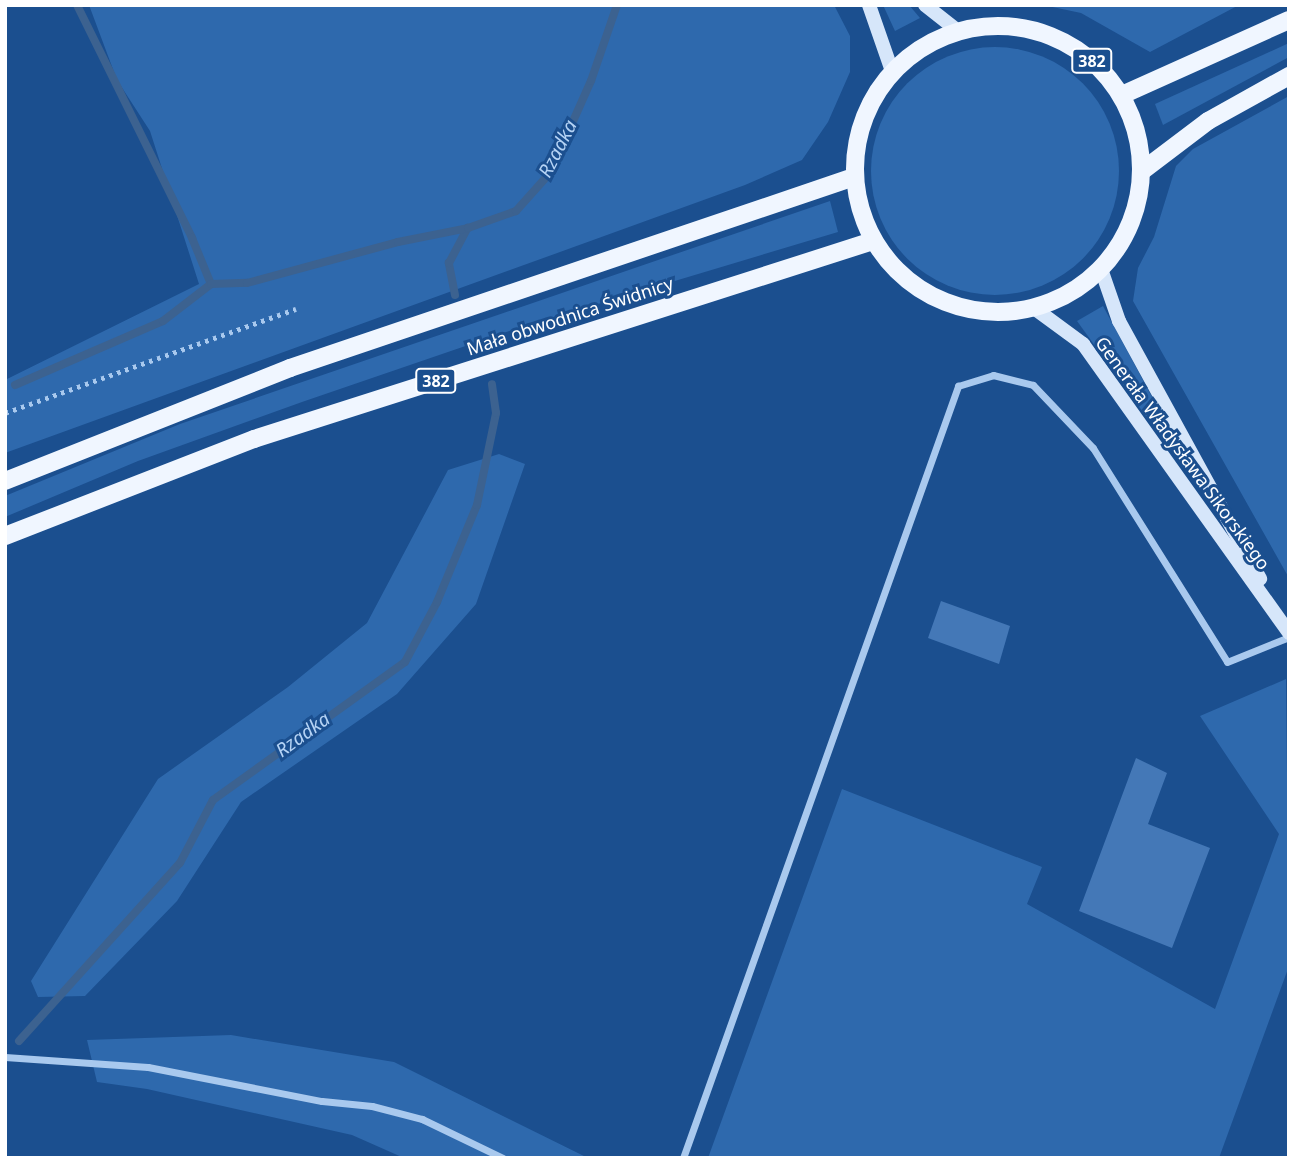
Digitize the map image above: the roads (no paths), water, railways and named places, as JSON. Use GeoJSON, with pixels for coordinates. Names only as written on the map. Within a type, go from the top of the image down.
{"type":"FeatureCollection","features":[{"type":"Feature","properties":{"kind":"main road"},"geometry":{"type":"LineString","coordinates":[[1122,96],[1289,20]]}},
{"type":"Feature","properties":{"kind":"main road","name":"382"},"geometry":{"type":"LineString","coordinates":[[995,25],[1032,29],[1068,43],[1088,58],[1122,96],[1137,131],[1142,171],[1131,224],[1101,269],[1081,286],[1034,308],[988,312],[943,301],[903,277],[873,241],[857,199],[854,177],[857,139],[870,102],[892,71],[922,46],[958,31],[995,25]]}},
{"type":"Feature","properties":{"kind":"main road"},"geometry":{"type":"LineString","coordinates":[[1142,171],[1208,121],[1289,76]]}},
{"type":"Feature","properties":{"kind":"main road"},"geometry":{"type":"LineString","coordinates":[[5,481],[290,368],[854,177]]}},
{"type":"Feature","properties":{"kind":"main road","name":"Mała obwodnica Świdnicy"},"geometry":{"type":"LineString","coordinates":[[5,536],[254,439],[873,241]]}},
{"type":"Feature","properties":{"kind":"street"},"geometry":{"type":"LineString","coordinates":[[869,5],[892,71]]}},
{"type":"Feature","properties":{"kind":"street"},"geometry":{"type":"LineString","coordinates":[[925,5],[958,31]]}},
{"type":"Feature","properties":{"kind":"street","name":"Generała Władysława Sikorskiego"},"geometry":{"type":"LineString","coordinates":[[1101,269],[1119,321],[1289,634]]}},
{"type":"Feature","properties":{"kind":"street","name":"Generała Władysława Sikorskiego"},"geometry":{"type":"LineString","coordinates":[[1034,308],[1083,344],[1289,634]]}},
{"type":"Feature","properties":{"kind":"street"},"geometry":{"type":"LineString","coordinates":[[683,1158],[958,386],[993,375],[1032,385],[1093,448],[1227,662],[1289,634]]}},
{"type":"Feature","properties":{"kind":"street"},"geometry":{"type":"LineString","coordinates":[[5,1057],[148,1067],[322,1101],[373,1106],[422,1119],[503,1158]]}},
{"type":"Feature","properties":{"kind":"waterway"},"geometry":{"type":"LineString","coordinates":[[77,5],[192,238],[211,284]]}},
{"type":"Feature","properties":{"kind":"waterway"},"geometry":{"type":"LineString","coordinates":[[15,385],[163,321],[211,284],[247,283],[398,242],[468,228],[516,211],[550,173],[591,81],[617,5]]}},
{"type":"Feature","properties":{"kind":"waterway","name":"Rzadka"},"geometry":{"type":"LineString","coordinates":[[455,295],[449,263],[468,228]]}},
{"type":"Feature","properties":{"kind":"waterway","name":"Rzadka"},"geometry":{"type":"LineString","coordinates":[[19,1041],[180,863],[213,800],[405,662],[437,602],[477,505],[496,413],[492,384]]}}]}
